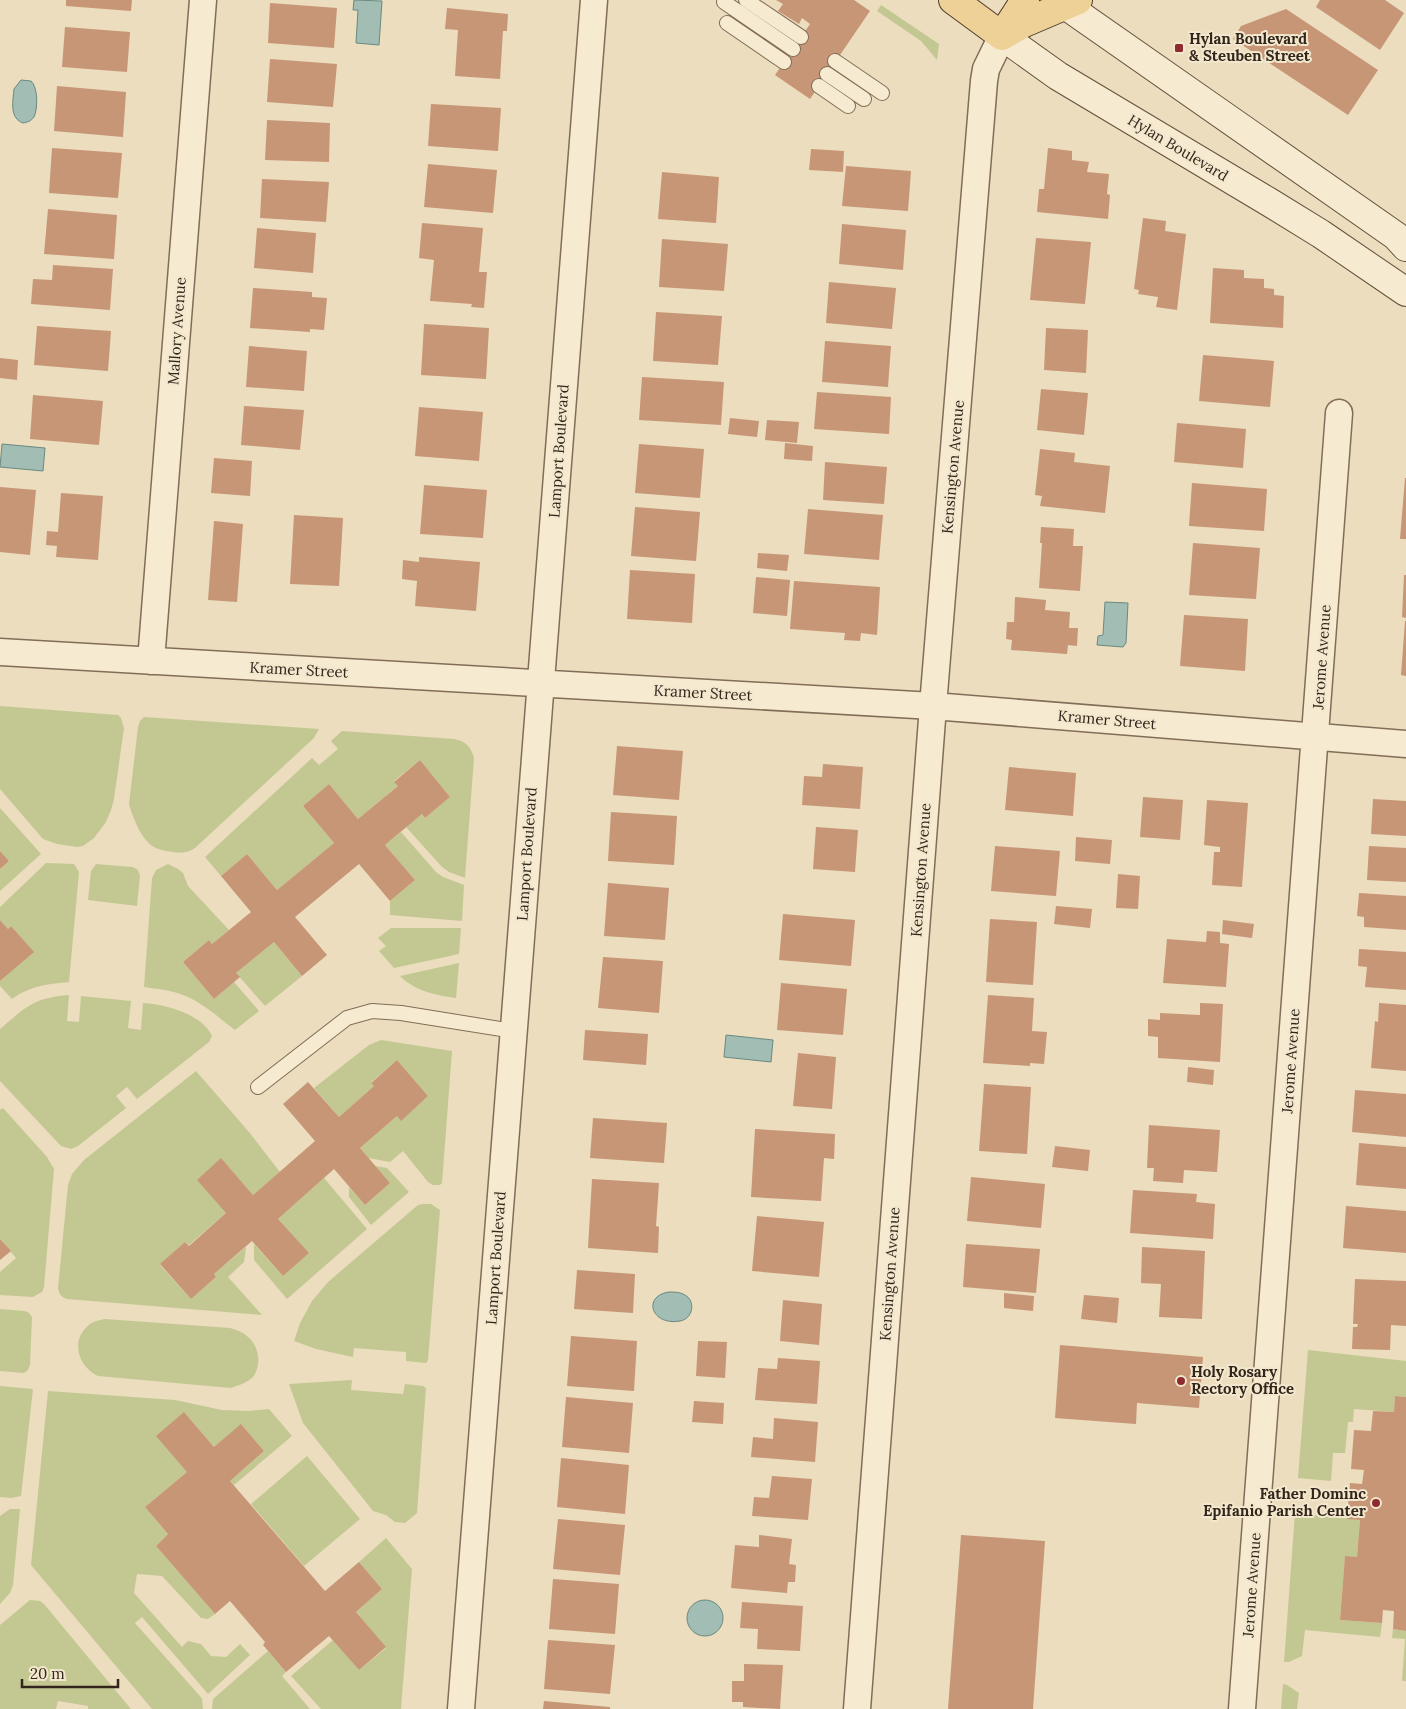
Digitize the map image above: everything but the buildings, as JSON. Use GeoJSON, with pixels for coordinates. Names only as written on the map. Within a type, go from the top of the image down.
{"type":"FeatureCollection","features":[{"type":"Feature","properties":{"kind":"main road","name":"Hylan Boulevard"},"geometry":{"type":"LineString","coordinates":[[953,0],[1002,36]]}},
{"type":"Feature","properties":{"kind":"main road"},"geometry":{"type":"LineString","coordinates":[[1002,36],[1025,0]]}},
{"type":"Feature","properties":{"kind":"main road"},"geometry":{"type":"LineString","coordinates":[[1002,36],[1067,2]]}},
{"type":"Feature","properties":{"kind":"street","name":"Mallory Avenue"},"geometry":{"type":"LineString","coordinates":[[151,661],[203,0]]}},
{"type":"Feature","properties":{"kind":"street","name":"Lamport Boulevard"},"geometry":{"type":"LineString","coordinates":[[461,1709],[594,0]]}},
{"type":"Feature","properties":{"kind":"street"},"geometry":{"type":"LineString","coordinates":[[1067,2],[1396,236],[1406,247]]}},
{"type":"Feature","properties":{"kind":"street","name":"Hylan Boulevard"},"geometry":{"type":"LineString","coordinates":[[1002,36],[1058,76],[1322,234],[1406,292]]}},
{"type":"Feature","properties":{"kind":"street","name":"Kensington Avenue"},"geometry":{"type":"LineString","coordinates":[[857,1709],[984,81],[986,69],[1002,36]]}},
{"type":"Feature","properties":{"kind":"street","name":"Jerome Avenue"},"geometry":{"type":"LineString","coordinates":[[1242,1709],[1339,413]]}},
{"type":"Feature","properties":{"kind":"street","name":"Kramer Street"},"geometry":{"type":"LineString","coordinates":[[0,652],[934,706],[1406,744]]}},
{"type":"Feature","properties":{"kind":"lane"},"geometry":{"type":"LineString","coordinates":[[746,0],[801,37]]}},
{"type":"Feature","properties":{"kind":"lane"},"geometry":{"type":"LineString","coordinates":[[724,2],[793,49]]}},
{"type":"Feature","properties":{"kind":"lane"},"geometry":{"type":"LineString","coordinates":[[727,23],[784,62]]}},
{"type":"Feature","properties":{"kind":"lane"},"geometry":{"type":"LineString","coordinates":[[836,61],[882,93]]}},
{"type":"Feature","properties":{"kind":"lane"},"geometry":{"type":"LineString","coordinates":[[827,74],[864,99]]}},
{"type":"Feature","properties":{"kind":"lane"},"geometry":{"type":"LineString","coordinates":[[819,86],[848,106]]}},
{"type":"Feature","properties":{"kind":"lane"},"geometry":{"type":"LineString","coordinates":[[258,1087],[347,1018],[372,1011],[401,1013],[513,1032]]}},
{"type":"Feature","properties":{"kind":"green space"},"geometry":{"type":"Polygon","coordinates":[[[881,5],[939,44],[937,60],[921,41],[877,11],[881,5]]]}},
{"type":"Feature","properties":{"kind":"green space"},"geometry":{"type":"Polygon","coordinates":[[[0,706],[118,715],[121,718],[124,728],[111,810],[106,822],[94,838],[83,846],[57,844],[43,839],[0,789],[0,706]]]}},
{"type":"Feature","properties":{"kind":"green space"},"geometry":{"type":"Polygon","coordinates":[[[144,717],[319,729],[314,738],[195,848],[187,852],[176,852],[160,850],[145,839],[132,815],[129,804],[138,727],[144,717]]]}},
{"type":"Feature","properties":{"kind":"green space"},"geometry":{"type":"Polygon","coordinates":[[[342,731],[454,739],[462,741],[470,748],[474,758],[465,878],[442,867],[406,827],[422,814],[425,818],[450,797],[420,760],[394,781],[398,786],[358,819],[329,784],[303,806],[334,843],[277,890],[247,854],[221,876],[205,857],[312,758],[319,765],[338,749],[331,741],[342,731]]]}},
{"type":"Feature","properties":{"kind":"green space"},"geometry":{"type":"Polygon","coordinates":[[[0,808],[41,854],[0,891],[0,869],[9,861],[0,851],[0,808]]]}},
{"type":"Feature","properties":{"kind":"green space"},"geometry":{"type":"Polygon","coordinates":[[[401,832],[436,872],[443,877],[464,885],[462,921],[390,915],[390,901],[415,880],[385,845],[401,832]]]}},
{"type":"Feature","properties":{"kind":"green space"},"geometry":{"type":"Polygon","coordinates":[[[46,863],[74,864],[79,872],[69,982],[39,986],[25,991],[12,999],[0,986],[0,981],[33,952],[11,926],[8,929],[0,920],[0,907],[46,863]]]}},
{"type":"Feature","properties":{"kind":"green space"},"geometry":{"type":"Polygon","coordinates":[[[96,864],[133,867],[138,870],[140,876],[137,906],[88,900],[91,871],[96,864]]]}},
{"type":"Feature","properties":{"kind":"green space"},"geometry":{"type":"Polygon","coordinates":[[[168,864],[183,873],[188,886],[229,930],[212,944],[209,940],[183,962],[214,999],[234,982],[259,1011],[235,1030],[190,998],[174,992],[144,987],[152,878],[156,870],[168,864]]]}},
{"type":"Feature","properties":{"kind":"green space"},"geometry":{"type":"Polygon","coordinates":[[[391,928],[461,928],[459,954],[394,968],[379,951],[386,946],[378,938],[391,928]]]}},
{"type":"Feature","properties":{"kind":"green space"},"geometry":{"type":"Polygon","coordinates":[[[274,942],[302,976],[265,1006],[236,973],[274,942]]]}},
{"type":"Feature","properties":{"kind":"green space"},"geometry":{"type":"Polygon","coordinates":[[[459,963],[456,998],[433,994],[419,989],[400,976],[459,963]]]}},
{"type":"Feature","properties":{"kind":"green space"},"geometry":{"type":"Polygon","coordinates":[[[69,995],[67,1021],[79,1022],[81,996],[131,1001],[128,1028],[141,1030],[143,1003],[162,1005],[192,1016],[207,1028],[212,1036],[209,1042],[137,1099],[127,1087],[116,1096],[126,1108],[78,1146],[71,1149],[61,1146],[0,1081],[0,1029],[38,1001],[69,995]]]}},
{"type":"Feature","properties":{"kind":"green space"},"geometry":{"type":"Polygon","coordinates":[[[381,1040],[452,1051],[442,1183],[440,1185],[433,1185],[428,1182],[403,1151],[390,1162],[368,1158],[360,1148],[397,1116],[401,1120],[428,1096],[397,1060],[371,1082],[374,1086],[339,1117],[314,1088],[369,1045],[381,1040]]]}},
{"type":"Feature","properties":{"kind":"green space"},"geometry":{"type":"Polygon","coordinates":[[[196,1071],[249,1132],[280,1172],[253,1195],[221,1159],[226,1213],[189,1245],[185,1242],[160,1265],[191,1299],[216,1277],[214,1274],[246,1247],[244,1262],[228,1277],[262,1315],[67,1299],[63,1297],[58,1288],[68,1185],[72,1174],[84,1160],[196,1071]]]}},
{"type":"Feature","properties":{"kind":"green space"},"geometry":{"type":"Polygon","coordinates":[[[3,1108],[47,1157],[54,1169],[44,1287],[42,1292],[33,1297],[0,1295],[0,1272],[16,1258],[0,1239],[0,1110],[3,1108]]]}},
{"type":"Feature","properties":{"kind":"green space"},"geometry":{"type":"Polygon","coordinates":[[[375,1166],[387,1168],[409,1192],[371,1225],[349,1197],[349,1187],[365,1205],[390,1183],[375,1166]]]}},
{"type":"Feature","properties":{"kind":"green space"},"geometry":{"type":"Polygon","coordinates":[[[324,1178],[367,1229],[287,1299],[254,1260],[254,1244],[283,1276],[308,1253],[278,1219],[324,1178]]]}},
{"type":"Feature","properties":{"kind":"green space"},"geometry":{"type":"Polygon","coordinates":[[[431,1204],[440,1210],[428,1360],[426,1363],[406,1361],[406,1352],[354,1348],[353,1357],[316,1349],[294,1341],[300,1323],[312,1301],[328,1282],[418,1205],[431,1204]]]}},
{"type":"Feature","properties":{"kind":"green space"},"geometry":{"type":"Polygon","coordinates":[[[0,1309],[28,1312],[32,1317],[30,1365],[24,1373],[0,1371],[0,1309]]]}},
{"type":"Feature","properties":{"kind":"green space"},"geometry":{"type":"Polygon","coordinates":[[[105,1319],[230,1328],[242,1332],[255,1345],[258,1367],[253,1377],[248,1381],[231,1388],[98,1376],[85,1366],[81,1359],[78,1344],[84,1330],[90,1324],[105,1319]]]}},
{"type":"Feature","properties":{"kind":"green space"},"geometry":{"type":"Polygon","coordinates":[[[1308,1350],[1406,1361],[1406,1397],[1395,1396],[1394,1412],[1354,1409],[1353,1422],[1348,1422],[1345,1453],[1333,1453],[1331,1481],[1298,1478],[1308,1350]]]}},
{"type":"Feature","properties":{"kind":"green space"},"geometry":{"type":"Polygon","coordinates":[[[352,1380],[351,1390],[403,1394],[405,1384],[426,1388],[417,1513],[405,1523],[395,1522],[386,1515],[373,1511],[303,1423],[289,1384],[352,1380]]]}},
{"type":"Feature","properties":{"kind":"green space"},"geometry":{"type":"Polygon","coordinates":[[[0,1386],[33,1389],[21,1496],[11,1498],[0,1497],[0,1386]]]}},
{"type":"Feature","properties":{"kind":"green space"},"geometry":{"type":"Polygon","coordinates":[[[48,1391],[175,1400],[222,1410],[249,1411],[269,1409],[292,1436],[234,1485],[230,1481],[264,1451],[242,1425],[214,1447],[184,1412],[187,1472],[145,1507],[168,1534],[156,1546],[215,1614],[208,1619],[201,1618],[162,1576],[137,1574],[134,1593],[182,1647],[188,1641],[201,1644],[211,1656],[226,1657],[240,1644],[250,1655],[208,1694],[142,1617],[135,1623],[199,1695],[202,1699],[203,1709],[152,1709],[31,1565],[48,1391]]]}},
{"type":"Feature","properties":{"kind":"green space"},"geometry":{"type":"Polygon","coordinates":[[[307,1456],[360,1519],[304,1566],[251,1504],[307,1456]]]}},
{"type":"Feature","properties":{"kind":"green space"},"geometry":{"type":"Polygon","coordinates":[[[10,1509],[20,1509],[13,1585],[10,1593],[0,1604],[0,1516],[10,1509]]]}},
{"type":"Feature","properties":{"kind":"green space"},"geometry":{"type":"Polygon","coordinates":[[[1295,1513],[1360,1520],[1357,1557],[1345,1557],[1340,1620],[1382,1623],[1380,1637],[1305,1630],[1302,1656],[1289,1662],[1284,1662],[1295,1513]]]}},
{"type":"Feature","properties":{"kind":"green space"},"geometry":{"type":"Polygon","coordinates":[[[386,1538],[412,1569],[401,1709],[321,1709],[291,1676],[333,1640],[359,1670],[386,1648],[356,1612],[382,1589],[359,1562],[386,1538]]]}},
{"type":"Feature","properties":{"kind":"green space"},"geometry":{"type":"Polygon","coordinates":[[[30,1600],[40,1601],[44,1604],[131,1709],[88,1709],[88,1706],[58,1701],[56,1709],[0,1709],[0,1625],[30,1600]]]}},
{"type":"Feature","properties":{"kind":"green space"},"geometry":{"type":"Polygon","coordinates":[[[1393,1629],[1406,1631],[1406,1681],[1402,1681],[1405,1639],[1392,1638],[1393,1629]]]}},
{"type":"Feature","properties":{"kind":"green space"},"geometry":{"type":"Polygon","coordinates":[[[268,1651],[286,1672],[282,1676],[310,1709],[212,1709],[213,1699],[268,1651]]]}},
{"type":"Feature","properties":{"kind":"green space"},"geometry":{"type":"Polygon","coordinates":[[[1283,1684],[1299,1693],[1297,1709],[1281,1709],[1283,1684]]]}},
{"type":"Feature","properties":{"kind":"water"},"geometry":{"type":"Polygon","coordinates":[[[354,0],[382,1],[379,45],[356,43],[358,10],[353,10],[354,0]]]}},
{"type":"Feature","properties":{"kind":"water"},"geometry":{"type":"Polygon","coordinates":[[[21,80],[31,81],[37,98],[34,117],[23,123],[16,117],[13,109],[14,89],[21,80]]]}},
{"type":"Feature","properties":{"kind":"water"},"geometry":{"type":"Polygon","coordinates":[[[2,444],[45,448],[43,471],[0,467],[2,444]]]}},
{"type":"Feature","properties":{"kind":"water"},"geometry":{"type":"Polygon","coordinates":[[[1105,602],[1128,603],[1126,643],[1123,647],[1097,645],[1098,636],[1103,635],[1105,602]]]}},
{"type":"Feature","properties":{"kind":"water"},"geometry":{"type":"Polygon","coordinates":[[[726,1035],[773,1040],[771,1062],[724,1057],[726,1035]]]}},
{"type":"Feature","properties":{"kind":"water"},"geometry":{"type":"Polygon","coordinates":[[[669,1292],[683,1294],[691,1301],[690,1313],[684,1320],[670,1321],[662,1319],[654,1310],[653,1304],[655,1299],[669,1292]]]}},
{"type":"Feature","properties":{"kind":"water"},"geometry":{"type":"Polygon","coordinates":[[[705,1600],[712,1601],[718,1605],[722,1611],[722,1625],[718,1631],[712,1635],[705,1636],[698,1635],[692,1631],[688,1625],[687,1618],[688,1611],[692,1605],[698,1601],[705,1600]]]}},
{"type":"Feature","properties":{"kind":"place","name":"Hylan Boulevard & Steuben Street"},"geometry":{"type":"Point","coordinates":[1179,48]}},
{"type":"Feature","properties":{"kind":"place","name":"Holy Rosary Rectory Office"},"geometry":{"type":"Point","coordinates":[1181,1381]}},
{"type":"Feature","properties":{"kind":"place","name":"Father Dominc Epifanio Parish Center"},"geometry":{"type":"Point","coordinates":[1376,1503]}}]}
